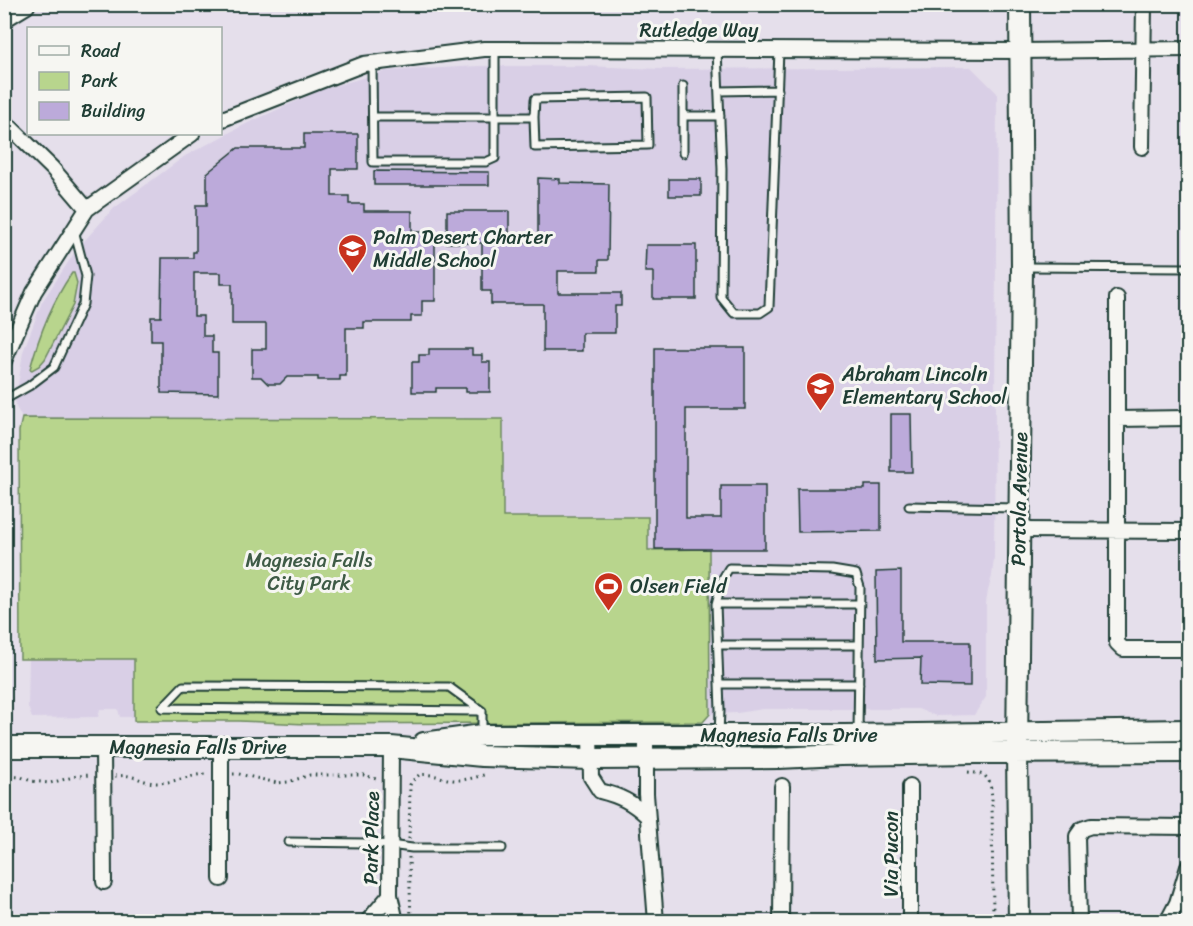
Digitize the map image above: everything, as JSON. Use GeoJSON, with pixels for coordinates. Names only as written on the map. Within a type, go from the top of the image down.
{"type":"FeatureCollection","features":[{"type":"Feature","properties":{"kind":"street","name":"Portola Avenue"},"geometry":{"type":"LineString","coordinates":[[1019,921],[1017,753],[1022,267],[1020,4]]}},
{"type":"Feature","properties":{"kind":"street"},"geometry":{"type":"LineString","coordinates":[[1142,147],[1144,4]]}},
{"type":"Feature","properties":{"kind":"street"},"geometry":{"type":"LineString","coordinates":[[4,20],[27,6]]}},
{"type":"Feature","properties":{"kind":"street","name":"Rutledge Way"},"geometry":{"type":"LineString","coordinates":[[222,119],[364,64],[484,49],[1020,51],[1188,49]]}},
{"type":"Feature","properties":{"kind":"street"},"geometry":{"type":"LineString","coordinates":[[4,121],[52,168],[87,209]]}},
{"type":"Feature","properties":{"kind":"street"},"geometry":{"type":"LineString","coordinates":[[4,361],[34,292],[87,209],[191,135]]}},
{"type":"Feature","properties":{"kind":"street"},"geometry":{"type":"LineString","coordinates":[[1117,298],[1117,643],[1122,649],[1188,649]]}},
{"type":"Feature","properties":{"kind":"street"},"geometry":{"type":"LineString","coordinates":[[1117,419],[1188,418]]}},
{"type":"Feature","properties":{"kind":"street"},"geometry":{"type":"LineString","coordinates":[[1019,530],[1188,531]]}},
{"type":"Feature","properties":{"kind":"street","name":"Magnesia Falls Drive"},"geometry":{"type":"LineString","coordinates":[[391,747],[482,735],[858,735],[1188,730]]}},
{"type":"Feature","properties":{"kind":"street"},"geometry":{"type":"LineString","coordinates":[[590,735],[591,777],[600,791],[618,796],[636,805],[647,816]]}},
{"type":"Feature","properties":{"kind":"street"},"geometry":{"type":"LineString","coordinates":[[646,735],[647,816],[656,921]]}},
{"type":"Feature","properties":{"kind":"street"},"geometry":{"type":"LineString","coordinates":[[221,746],[221,879]]}},
{"type":"Feature","properties":{"kind":"street","name":"Magnesia Falls Drive"},"geometry":{"type":"LineString","coordinates":[[4,747],[391,747],[482,756],[590,759],[1188,752]]}},
{"type":"Feature","properties":{"kind":"street"},"geometry":{"type":"LineString","coordinates":[[103,747],[104,882]]}},
{"type":"Feature","properties":{"kind":"street","name":"Park Place"},"geometry":{"type":"LineString","coordinates":[[367,921],[390,895],[391,747]]}},
{"type":"Feature","properties":{"kind":"street"},"geometry":{"type":"LineString","coordinates":[[781,921],[782,786]]}},
{"type":"Feature","properties":{"kind":"street","name":"Via Pucon"},"geometry":{"type":"LineString","coordinates":[[910,786],[910,921]]}},
{"type":"Feature","properties":{"kind":"street"},"geometry":{"type":"LineString","coordinates":[[1079,921],[1077,836],[1082,829],[1107,825],[1188,827]]}},
{"type":"Feature","properties":{"kind":"street"},"geometry":{"type":"LineString","coordinates":[[1167,921],[1183,903],[1188,867]]}},
{"type":"Feature","properties":{"kind":"street"},"geometry":{"type":"LineString","coordinates":[[390,895],[396,921]]}},
{"type":"Feature","properties":{"kind":"lane"},"geometry":{"type":"LineString","coordinates":[[372,63],[374,162],[486,162],[495,158],[495,49]]}},
{"type":"Feature","properties":{"kind":"lane"},"geometry":{"type":"LineString","coordinates":[[717,50],[722,169],[721,297],[734,313],[760,313],[769,307],[779,50]]}},
{"type":"Feature","properties":{"kind":"lane"},"geometry":{"type":"LineString","coordinates":[[683,86],[683,153]]}},
{"type":"Feature","properties":{"kind":"lane"},"geometry":{"type":"LineString","coordinates":[[719,91],[778,90]]}},
{"type":"Feature","properties":{"kind":"lane"},"geometry":{"type":"LineString","coordinates":[[647,97],[648,145],[535,147],[534,117],[535,99],[647,97]]}},
{"type":"Feature","properties":{"kind":"lane"},"geometry":{"type":"LineString","coordinates":[[683,116],[720,116]]}},
{"type":"Feature","properties":{"kind":"lane"},"geometry":{"type":"LineString","coordinates":[[373,117],[534,117]]}},
{"type":"Feature","properties":{"kind":"lane"},"geometry":{"type":"LineString","coordinates":[[4,400],[29,386],[54,367],[83,304],[86,276],[74,230]]}},
{"type":"Feature","properties":{"kind":"lane"},"geometry":{"type":"LineString","coordinates":[[1022,267],[1188,268]]}},
{"type":"Feature","properties":{"kind":"lane"},"geometry":{"type":"LineString","coordinates":[[909,506],[1019,508]]}},
{"type":"Feature","properties":{"kind":"lane"},"geometry":{"type":"LineString","coordinates":[[719,735],[716,604],[723,578],[729,568],[832,570],[856,574],[860,586],[858,735]]}},
{"type":"Feature","properties":{"kind":"lane"},"geometry":{"type":"LineString","coordinates":[[716,604],[860,604]]}},
{"type":"Feature","properties":{"kind":"lane"},"geometry":{"type":"LineString","coordinates":[[718,645],[859,645]]}},
{"type":"Feature","properties":{"kind":"lane"},"geometry":{"type":"LineString","coordinates":[[719,684],[859,684]]}},
{"type":"Feature","properties":{"kind":"lane"},"geometry":{"type":"LineString","coordinates":[[183,686],[449,687],[482,711],[162,708],[183,686]]}},
{"type":"Feature","properties":{"kind":"lane"},"geometry":{"type":"LineString","coordinates":[[482,711],[482,756]]}},
{"type":"Feature","properties":{"kind":"lane"},"geometry":{"type":"LineString","coordinates":[[289,842],[390,844],[409,848],[502,848]]}},
{"type":"Feature","properties":{"kind":"path"},"geometry":{"type":"LineString","coordinates":[[966,771],[980,773],[991,782],[993,921]]}},
{"type":"Feature","properties":{"kind":"path"},"geometry":{"type":"LineString","coordinates":[[4,776],[50,783],[77,776],[128,775],[145,782],[163,783],[196,775],[239,774],[277,783],[310,775],[364,774],[375,778],[380,783]]}},
{"type":"Feature","properties":{"kind":"path"},"geometry":{"type":"LineString","coordinates":[[411,921],[410,785],[418,775],[437,775],[457,780],[494,774]]}},
{"type":"Feature","properties":{"kind":"shaded area"},"geometry":{"type":"Polygon","coordinates":[[[479,66],[660,69],[971,67],[997,93],[994,557],[986,603],[986,697],[974,715],[936,716],[918,709],[763,709],[710,714],[709,549],[647,550],[648,518],[502,517],[502,419],[22,418],[15,405],[23,352],[42,302],[77,249],[113,209],[185,156],[246,124],[321,90],[386,71],[479,66]]]}},
{"type":"Feature","properties":{"kind":"shaded area"},"geometry":{"type":"Polygon","coordinates":[[[29,659],[134,659],[134,717],[120,717],[118,709],[100,709],[98,717],[32,718],[28,707],[29,659]]]}},
{"type":"Feature","properties":{"kind":"green space"},"geometry":{"type":"Polygon","coordinates":[[[72,273],[77,283],[73,305],[45,359],[32,370],[30,369],[42,331],[58,295],[72,273]]]}},
{"type":"Feature","properties":{"kind":"green space","name":"Magnesia Falls City Park"},"geometry":{"type":"Polygon","coordinates":[[[22,418],[503,419],[503,517],[648,517],[648,550],[709,549],[710,714],[703,722],[305,724],[239,721],[134,721],[134,659],[20,659],[19,431],[22,418]]]}},
{"type":"Feature","properties":{"kind":"building"},"geometry":{"type":"Polygon","coordinates":[[[304,134],[358,134],[358,169],[332,169],[332,196],[349,196],[349,204],[364,204],[364,211],[412,211],[412,232],[435,232],[435,301],[422,301],[422,316],[411,316],[411,322],[364,322],[364,328],[346,328],[346,376],[340,376],[340,380],[287,377],[280,384],[268,384],[261,377],[252,377],[252,349],[266,349],[266,324],[232,324],[232,284],[221,284],[221,273],[194,273],[194,316],[203,316],[203,336],[212,336],[212,353],[218,353],[218,394],[161,393],[161,341],[151,341],[151,317],[161,317],[162,258],[193,258],[193,252],[196,252],[196,205],[207,205],[207,173],[238,148],[304,148],[304,134]]]}},
{"type":"Feature","properties":{"kind":"building"},"geometry":{"type":"Polygon","coordinates":[[[374,171],[489,172],[489,185],[374,185],[374,171]]]}},
{"type":"Feature","properties":{"kind":"building"},"geometry":{"type":"Polygon","coordinates":[[[538,178],[560,179],[560,183],[609,184],[608,260],[599,260],[599,271],[558,271],[558,293],[621,293],[621,306],[615,306],[615,333],[582,333],[582,351],[543,351],[543,304],[491,304],[491,291],[482,291],[482,243],[447,243],[447,211],[509,211],[509,242],[538,242],[538,178]]]}},
{"type":"Feature","properties":{"kind":"building"},"geometry":{"type":"Polygon","coordinates":[[[669,179],[701,179],[701,196],[669,196],[669,179]]]}},
{"type":"Feature","properties":{"kind":"building"},"geometry":{"type":"Polygon","coordinates":[[[646,245],[696,245],[696,299],[653,299],[653,272],[645,272],[646,245]]]}},
{"type":"Feature","properties":{"kind":"building"},"geometry":{"type":"Polygon","coordinates":[[[655,348],[745,348],[745,409],[686,409],[686,518],[721,518],[721,486],[765,486],[765,549],[655,549],[655,348]]]}},
{"type":"Feature","properties":{"kind":"building"},"geometry":{"type":"Polygon","coordinates":[[[429,349],[472,349],[472,355],[482,355],[482,362],[490,362],[490,392],[466,392],[466,388],[436,388],[436,392],[412,392],[412,362],[419,362],[419,355],[429,355],[429,349]]]}},
{"type":"Feature","properties":{"kind":"building"},"geometry":{"type":"Polygon","coordinates":[[[891,414],[911,414],[912,472],[891,472],[891,414]]]}},
{"type":"Feature","properties":{"kind":"building"},"geometry":{"type":"Polygon","coordinates":[[[865,485],[881,485],[881,531],[798,532],[797,489],[865,489],[865,485]]]}},
{"type":"Feature","properties":{"kind":"building"},"geometry":{"type":"Polygon","coordinates":[[[901,571],[901,642],[970,642],[970,686],[920,685],[921,658],[877,659],[876,572],[901,571]]]}},
{"type":"Feature","properties":{"kind":"place","name":"Palm Desert Charter Middle School"},"geometry":{"type":"Point","coordinates":[352,274]}},
{"type":"Feature","properties":{"kind":"place","name":"Abraham Lincoln Elementary School"},"geometry":{"type":"Point","coordinates":[821,412]}},
{"type":"Feature","properties":{"kind":"place","name":"Olsen Field"},"geometry":{"type":"Point","coordinates":[609,612]}}]}
